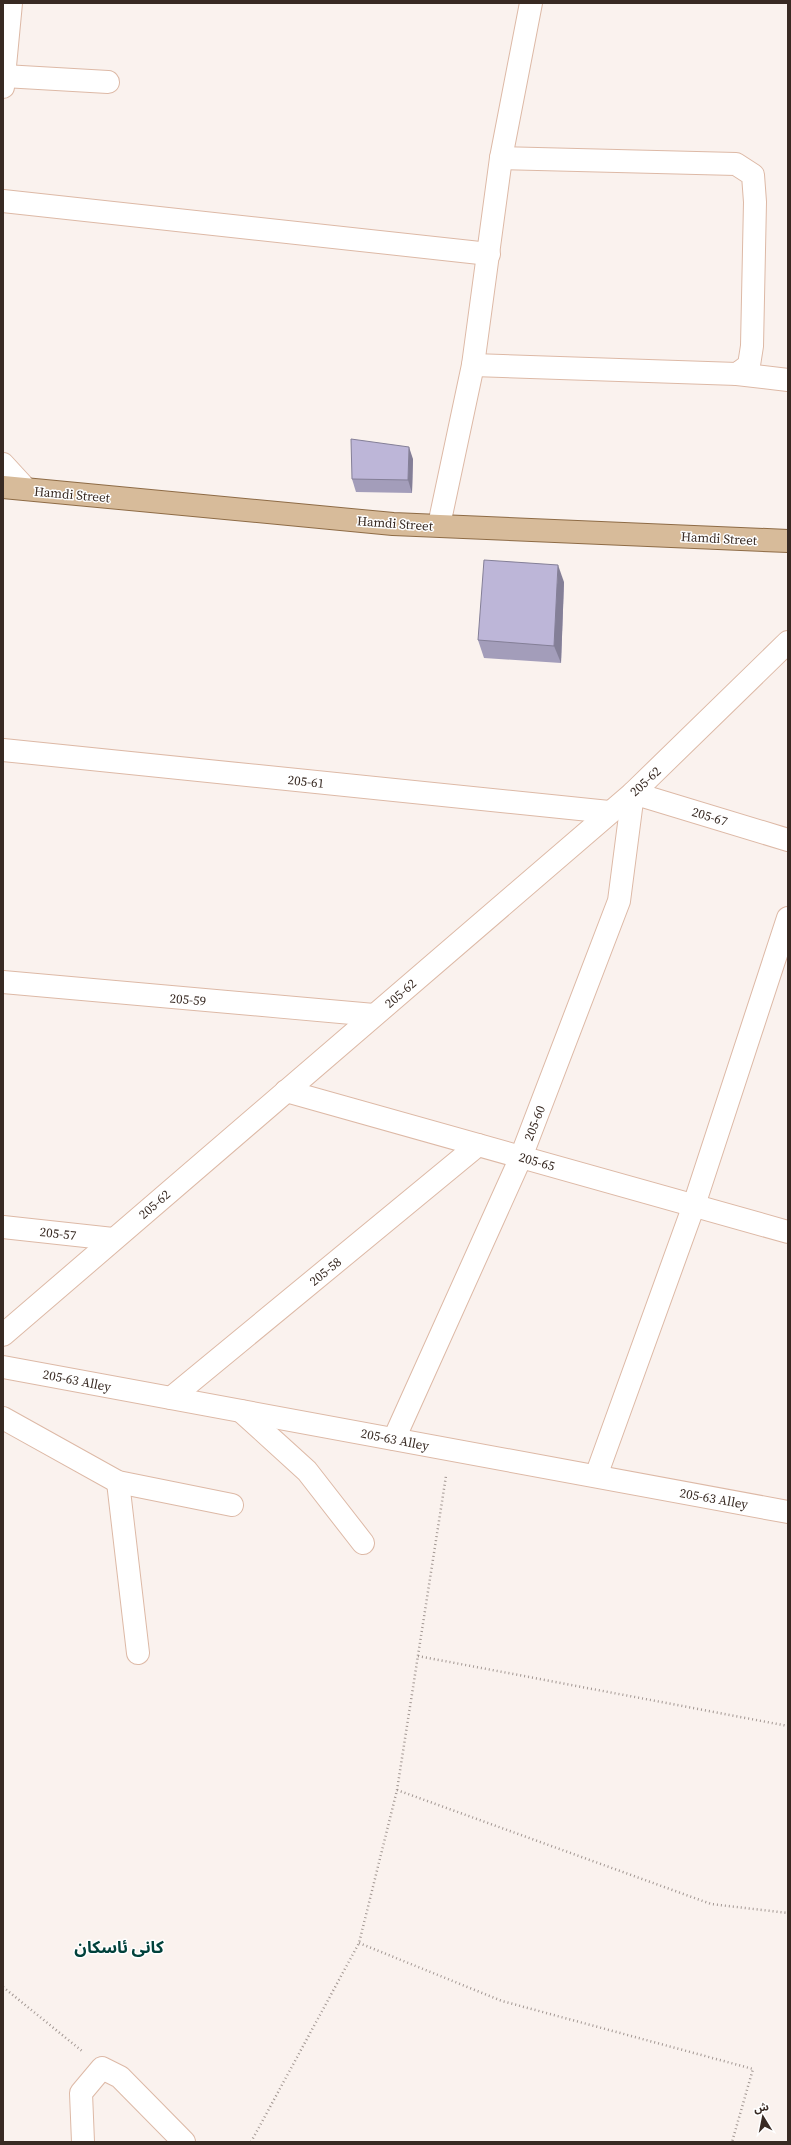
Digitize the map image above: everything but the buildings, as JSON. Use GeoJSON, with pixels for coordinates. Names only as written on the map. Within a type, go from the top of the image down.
{"type":"FeatureCollection","features":[{"type":"Feature","properties":{"kind":"main road","name":"Hamdi Street"},"geometry":{"type":"LineString","coordinates":[[3,487],[393,524],[788,541]]}},
{"type":"Feature","properties":{"kind":"street"},"geometry":{"type":"LineString","coordinates":[[11,3],[4,81],[108,82]]}},
{"type":"Feature","properties":{"kind":"street"},"geometry":{"type":"LineString","coordinates":[[438,525],[473,365],[501,158],[531,3]]}},
{"type":"Feature","properties":{"kind":"street"},"geometry":{"type":"LineString","coordinates":[[501,158],[736,164],[753,175],[755,202],[752,346],[749,365],[736,374]]}},
{"type":"Feature","properties":{"kind":"street"},"geometry":{"type":"LineString","coordinates":[[3,202],[489,254]]}},
{"type":"Feature","properties":{"kind":"street"},"geometry":{"type":"LineString","coordinates":[[473,365],[736,374],[788,380]]}},
{"type":"Feature","properties":{"kind":"street"},"geometry":{"type":"LineString","coordinates":[[3,464],[26,489]]}},
{"type":"Feature","properties":{"kind":"street","name":"205-62"},"geometry":{"type":"LineString","coordinates":[[3,1334],[609,812],[633,793],[788,642]]}},
{"type":"Feature","properties":{"kind":"street","name":"205-61"},"geometry":{"type":"LineString","coordinates":[[3,750],[609,812]]}},
{"type":"Feature","properties":{"kind":"street","name":"205-67"},"geometry":{"type":"LineString","coordinates":[[633,793],[788,840]]}},
{"type":"Feature","properties":{"kind":"street","name":"205-60"},"geometry":{"type":"LineString","coordinates":[[394,1439],[522,1157],[619,901],[633,793]]}},
{"type":"Feature","properties":{"kind":"street"},"geometry":{"type":"LineString","coordinates":[[596,1476],[694,1205],[788,918]]}},
{"type":"Feature","properties":{"kind":"street","name":"205-59"},"geometry":{"type":"LineString","coordinates":[[3,982],[374,1015]]}},
{"type":"Feature","properties":{"kind":"street","name":"205-65"},"geometry":{"type":"LineString","coordinates":[[286,1091],[788,1232]]}},
{"type":"Feature","properties":{"kind":"street","name":"205-58"},"geometry":{"type":"LineString","coordinates":[[171,1398],[478,1145]]}},
{"type":"Feature","properties":{"kind":"street","name":"205-57"},"geometry":{"type":"LineString","coordinates":[[3,1227],[113,1239]]}},
{"type":"Feature","properties":{"kind":"street","name":"205-63 Alley"},"geometry":{"type":"LineString","coordinates":[[3,1367],[788,1512]]}},
{"type":"Feature","properties":{"kind":"street"},"geometry":{"type":"LineString","coordinates":[[241,1411],[307,1471],[363,1543]]}},
{"type":"Feature","properties":{"kind":"street"},"geometry":{"type":"LineString","coordinates":[[3,1418],[118,1482],[232,1505]]}},
{"type":"Feature","properties":{"kind":"street"},"geometry":{"type":"LineString","coordinates":[[118,1482],[138,1653]]}},
{"type":"Feature","properties":{"kind":"street"},"geometry":{"type":"LineString","coordinates":[[83,2142],[81,2094],[102,2068],[120,2077],[184,2142]]}},
{"type":"Feature","properties":{"kind":"path"},"geometry":{"type":"LineString","coordinates":[[251,2142],[359,1943],[396,1790],[450,1450]]}},
{"type":"Feature","properties":{"kind":"path"},"geometry":{"type":"LineString","coordinates":[[418,1656],[788,1726]]}},
{"type":"Feature","properties":{"kind":"path"},"geometry":{"type":"LineString","coordinates":[[396,1790],[711,1904],[788,1912]]}},
{"type":"Feature","properties":{"kind":"path"},"geometry":{"type":"LineString","coordinates":[[359,1943],[502,2001],[753,2069],[732,2142]]}},
{"type":"Feature","properties":{"kind":"path"},"geometry":{"type":"LineString","coordinates":[[3,1987],[102,2068]]}},
{"type":"Feature","properties":{"kind":"district","name":"کانی ئاسکان"},"geometry":{"type":"Point","coordinates":[119,1947]}}]}
